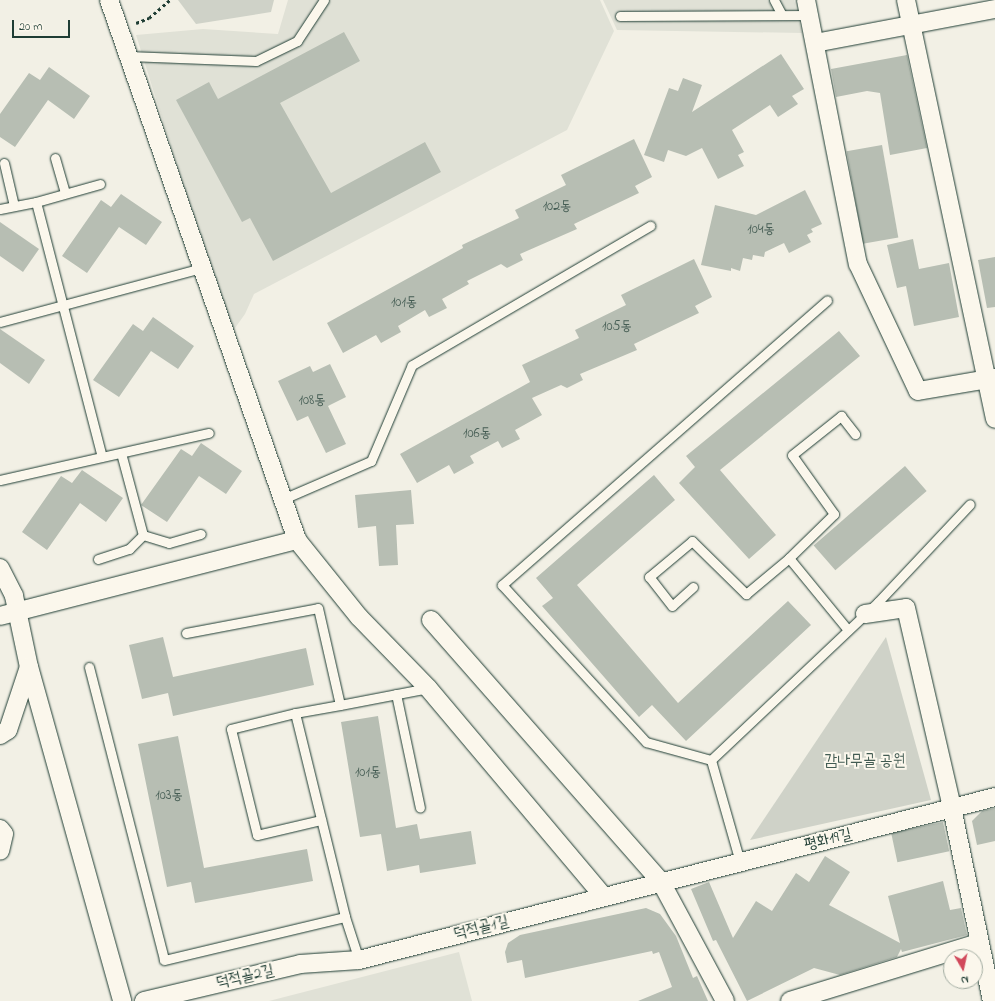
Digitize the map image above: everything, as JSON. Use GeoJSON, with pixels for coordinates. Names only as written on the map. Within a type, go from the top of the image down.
{"type":"FeatureCollection","features":[{"type":"Feature","properties":{"kind":"street"},"geometry":{"type":"LineString","coordinates":[[109,0],[297,540],[359,617],[428,688],[604,897]]}},
{"type":"Feature","properties":{"kind":"street"},"geometry":{"type":"LineString","coordinates":[[906,0],[991,379],[995,418]]}},
{"type":"Feature","properties":{"kind":"street"},"geometry":{"type":"LineString","coordinates":[[808,8],[858,264],[918,391],[991,379]]}},
{"type":"Feature","properties":{"kind":"street"},"geometry":{"type":"LineString","coordinates":[[815,43],[995,9]]}},
{"type":"Feature","properties":{"kind":"street"},"geometry":{"type":"LineString","coordinates":[[0,616],[297,540]]}},
{"type":"Feature","properties":{"kind":"street"},"geometry":{"type":"LineString","coordinates":[[0,568],[14,596],[29,667],[122,1001]]}},
{"type":"Feature","properties":{"kind":"street"},"geometry":{"type":"LineString","coordinates":[[865,614],[906,608],[952,808],[978,942],[992,1001]]}},
{"type":"Feature","properties":{"kind":"street"},"geometry":{"type":"LineString","coordinates":[[431,620],[661,882],[725,1001]]}},
{"type":"Feature","properties":{"kind":"street"},"geometry":{"type":"LineString","coordinates":[[0,735],[8,730],[29,667]]}},
{"type":"Feature","properties":{"kind":"street","name":"평화19길"},"geometry":{"type":"LineString","coordinates":[[661,882],[995,797]]}},
{"type":"Feature","properties":{"kind":"street"},"geometry":{"type":"LineString","coordinates":[[0,829],[4,834],[0,851]]}},
{"type":"Feature","properties":{"kind":"street","name":"덕적골1길"},"geometry":{"type":"LineString","coordinates":[[300,964],[359,960],[661,882]]}},
{"type":"Feature","properties":{"kind":"street"},"geometry":{"type":"LineString","coordinates":[[790,1001],[978,942]]}},
{"type":"Feature","properties":{"kind":"street","name":"덕적골2길"},"geometry":{"type":"LineString","coordinates":[[144,1001],[300,964]]}},
{"type":"Feature","properties":{"kind":"lane"},"geometry":{"type":"LineString","coordinates":[[128,56],[256,61],[297,42],[324,0]]}},
{"type":"Feature","properties":{"kind":"lane"},"geometry":{"type":"LineString","coordinates":[[774,0],[782,15]]}},
{"type":"Feature","properties":{"kind":"lane"},"geometry":{"type":"LineString","coordinates":[[620,16],[782,15],[808,8]]}},
{"type":"Feature","properties":{"kind":"lane"},"geometry":{"type":"LineString","coordinates":[[55,158],[65,193]]}},
{"type":"Feature","properties":{"kind":"lane"},"geometry":{"type":"LineString","coordinates":[[4,163],[14,206]]}},
{"type":"Feature","properties":{"kind":"lane"},"geometry":{"type":"LineString","coordinates":[[0,210],[36,202],[100,184]]}},
{"type":"Feature","properties":{"kind":"lane"},"geometry":{"type":"LineString","coordinates":[[36,202],[102,457]]}},
{"type":"Feature","properties":{"kind":"lane"},"geometry":{"type":"LineString","coordinates":[[283,499],[371,461],[412,365],[650,226]]}},
{"type":"Feature","properties":{"kind":"lane"},"geometry":{"type":"LineString","coordinates":[[0,322],[202,268]]}},
{"type":"Feature","properties":{"kind":"lane"},"geometry":{"type":"LineString","coordinates":[[711,760],[646,742],[502,586],[827,300]]}},
{"type":"Feature","properties":{"kind":"lane"},"geometry":{"type":"LineString","coordinates":[[693,587],[672,606],[648,577],[692,541],[746,594],[789,558],[834,514],[792,455],[841,416],[855,434]]}},
{"type":"Feature","properties":{"kind":"lane"},"geometry":{"type":"LineString","coordinates":[[0,480],[209,433]]}},
{"type":"Feature","properties":{"kind":"lane"},"geometry":{"type":"LineString","coordinates":[[121,453],[143,535]]}},
{"type":"Feature","properties":{"kind":"lane"},"geometry":{"type":"LineString","coordinates":[[711,760],[865,614],[970,504]]}},
{"type":"Feature","properties":{"kind":"lane"},"geometry":{"type":"LineString","coordinates":[[143,535],[169,543],[201,534]]}},
{"type":"Feature","properties":{"kind":"lane"},"geometry":{"type":"LineString","coordinates":[[98,559],[129,549],[143,535]]}},
{"type":"Feature","properties":{"kind":"lane"},"geometry":{"type":"LineString","coordinates":[[789,558],[848,630]]}},
{"type":"Feature","properties":{"kind":"lane"},"geometry":{"type":"LineString","coordinates":[[186,633],[318,608],[340,705]]}},
{"type":"Feature","properties":{"kind":"lane"},"geometry":{"type":"LineString","coordinates":[[89,666],[164,960],[345,917]]}},
{"type":"Feature","properties":{"kind":"lane"},"geometry":{"type":"LineString","coordinates":[[321,820],[257,835],[231,729],[295,713],[428,688]]}},
{"type":"Feature","properties":{"kind":"lane"},"geometry":{"type":"LineString","coordinates":[[396,694],[420,808]]}},
{"type":"Feature","properties":{"kind":"lane"},"geometry":{"type":"LineString","coordinates":[[295,713],[345,917],[359,960]]}},
{"type":"Feature","properties":{"kind":"lane"},"geometry":{"type":"LineString","coordinates":[[711,760],[740,862]]}},
{"type":"Feature","properties":{"kind":"path"},"geometry":{"type":"LineString","coordinates":[[118,27],[150,18],[170,0]]}},
{"type":"Feature","properties":{"kind":"shaded area"},"geometry":{"type":"Polygon","coordinates":[[[288,0],[600,0],[614,31],[567,130],[254,294],[245,314],[230,335],[136,35],[203,29],[278,34],[288,0]]]}},
{"type":"Feature","properties":{"kind":"shaded area"},"geometry":{"type":"Polygon","coordinates":[[[603,0],[794,0],[802,33],[617,30],[603,0]]]}},
{"type":"Feature","properties":{"kind":"shaded area"},"geometry":{"type":"Polygon","coordinates":[[[459,952],[472,1001],[269,1001],[459,952]]]}},
{"type":"Feature","properties":{"kind":"green space"},"geometry":{"type":"Polygon","coordinates":[[[178,0],[274,0],[271,12],[196,24],[178,0]]]}},
{"type":"Feature","properties":{"kind":"green space","name":"감나무골 공원"},"geometry":{"type":"Polygon","coordinates":[[[886,637],[931,800],[750,840],[886,637]]]}},
{"type":"Feature","properties":{"kind":"building"},"geometry":{"type":"Polygon","coordinates":[[[344,32],[360,61],[280,103],[331,193],[425,142],[441,172],[273,261],[250,218],[242,222],[176,100],[209,82],[218,99],[344,32]]]}},
{"type":"Feature","properties":{"kind":"building"},"geometry":{"type":"Polygon","coordinates":[[[781,54],[804,89],[792,96],[798,104],[778,117],[770,105],[732,130],[744,152],[738,155],[744,166],[718,179],[702,148],[686,156],[668,150],[664,162],[644,155],[669,88],[678,91],[683,78],[702,85],[692,112],[781,54]]]}},
{"type":"Feature","properties":{"kind":"building"},"geometry":{"type":"Polygon","coordinates":[[[907,55],[927,148],[890,155],[880,93],[867,91],[836,97],[831,69],[907,55]]]}},
{"type":"Feature","properties":{"kind":"building"},"geometry":{"type":"Polygon","coordinates":[[[49,67],[90,96],[74,119],[48,100],[15,147],[0,137],[0,114],[29,73],[40,80],[49,67]]]}},
{"type":"Feature","properties":{"kind":"building"},"geometry":{"type":"Polygon","coordinates":[[[634,139],[652,177],[635,186],[639,193],[574,224],[577,229],[520,254],[523,260],[507,268],[501,264],[467,281],[469,284],[442,299],[447,308],[429,317],[425,310],[398,326],[401,332],[381,343],[376,335],[343,353],[327,323],[463,248],[462,245],[519,218],[515,210],[566,185],[561,175],[634,139]]]}},
{"type":"Feature","properties":{"kind":"building"},"geometry":{"type":"Polygon","coordinates":[[[882,145],[898,238],[863,244],[847,151],[882,145]]]}},
{"type":"Feature","properties":{"kind":"building"},"geometry":{"type":"Polygon","coordinates":[[[805,190],[822,224],[811,229],[813,232],[807,235],[811,242],[789,253],[784,243],[765,252],[764,257],[753,255],[752,260],[743,258],[740,271],[731,268],[731,271],[701,265],[715,205],[756,215],[805,190]]]}},
{"type":"Feature","properties":{"kind":"building"},"geometry":{"type":"Polygon","coordinates":[[[121,194],[162,222],[146,245],[119,227],[87,273],[62,256],[101,200],[111,207],[121,194]]]}},
{"type":"Feature","properties":{"kind":"building"},"geometry":{"type":"Polygon","coordinates":[[[0,222],[39,249],[23,272],[0,256],[0,222]]]}},
{"type":"Feature","properties":{"kind":"building"},"geometry":{"type":"Polygon","coordinates":[[[913,239],[919,269],[949,263],[959,317],[914,326],[906,286],[897,288],[887,245],[913,239]]]}},
{"type":"Feature","properties":{"kind":"building"},"geometry":{"type":"Polygon","coordinates":[[[995,257],[995,307],[987,308],[978,260],[995,257]]]}},
{"type":"Feature","properties":{"kind":"building"},"geometry":{"type":"Polygon","coordinates":[[[694,259],[712,297],[695,306],[699,313],[634,344],[637,350],[580,374],[583,380],[567,388],[561,385],[532,398],[542,415],[515,430],[520,439],[502,448],[498,441],[470,456],[474,463],[454,474],[449,465],[417,483],[400,454],[530,382],[522,365],[579,338],[575,330],[626,305],[621,295],[694,259]]]}},
{"type":"Feature","properties":{"kind":"building"},"geometry":{"type":"Polygon","coordinates":[[[153,317],[194,346],[178,369],[151,351],[119,397],[93,380],[133,324],[143,331],[153,317]]]}},
{"type":"Feature","properties":{"kind":"building"},"geometry":{"type":"Polygon","coordinates":[[[0,329],[45,360],[29,384],[0,363],[0,329]]]}},
{"type":"Feature","properties":{"kind":"building"},"geometry":{"type":"Polygon","coordinates":[[[839,331],[860,356],[720,470],[776,535],[749,559],[679,483],[695,467],[686,456],[839,331]]]}},
{"type":"Feature","properties":{"kind":"building"},"geometry":{"type":"Polygon","coordinates":[[[330,364],[346,397],[328,406],[346,444],[326,453],[308,416],[297,421],[278,381],[310,366],[313,372],[330,364]]]}},
{"type":"Feature","properties":{"kind":"building"},"geometry":{"type":"Polygon","coordinates":[[[201,443],[242,471],[226,494],[199,476],[167,522],[141,505],[181,449],[192,456],[201,443]]]}},
{"type":"Feature","properties":{"kind":"building"},"geometry":{"type":"Polygon","coordinates":[[[905,466],[927,491],[835,570],[814,545],[905,466]]]}},
{"type":"Feature","properties":{"kind":"building"},"geometry":{"type":"Polygon","coordinates":[[[82,470],[123,498],[106,522],[80,503],[47,550],[22,532],[61,476],[72,483],[82,470]]]}},
{"type":"Feature","properties":{"kind":"building"},"geometry":{"type":"Polygon","coordinates":[[[654,475],[675,500],[577,585],[678,703],[788,601],[811,625],[686,741],[652,705],[639,717],[542,606],[553,598],[536,578],[654,475]]]}},
{"type":"Feature","properties":{"kind":"building"},"geometry":{"type":"Polygon","coordinates":[[[411,490],[414,524],[396,525],[398,565],[379,566],[376,526],[358,528],[355,495],[411,490]]]}},
{"type":"Feature","properties":{"kind":"building"},"geometry":{"type":"Polygon","coordinates":[[[163,637],[173,677],[306,648],[314,685],[173,716],[168,693],[142,699],[129,645],[163,637]]]}},
{"type":"Feature","properties":{"kind":"building"},"geometry":{"type":"Polygon","coordinates":[[[378,716],[396,828],[417,824],[420,839],[471,831],[476,864],[420,873],[419,865],[387,871],[381,834],[360,837],[341,722],[378,716]]]}},
{"type":"Feature","properties":{"kind":"building"},"geometry":{"type":"Polygon","coordinates":[[[178,736],[204,868],[307,849],[313,881],[195,903],[191,882],[167,887],[138,744],[178,736]]]}},
{"type":"Feature","properties":{"kind":"building"},"geometry":{"type":"Polygon","coordinates":[[[995,808],[995,841],[977,845],[972,821],[982,811],[995,808]]]}},
{"type":"Feature","properties":{"kind":"building"},"geometry":{"type":"Polygon","coordinates":[[[943,822],[949,851],[897,862],[891,833],[943,822]]]}},
{"type":"Feature","properties":{"kind":"building"},"geometry":{"type":"Polygon","coordinates":[[[825,856],[850,872],[829,905],[900,943],[888,896],[943,881],[950,910],[961,908],[967,935],[902,952],[901,949],[897,957],[840,975],[814,968],[747,1001],[716,940],[713,941],[691,889],[709,882],[733,938],[756,901],[772,911],[796,873],[809,882],[825,856]]]}},
{"type":"Feature","properties":{"kind":"building"},"geometry":{"type":"Polygon","coordinates":[[[646,908],[660,914],[676,936],[693,978],[697,976],[708,1001],[638,1001],[672,987],[659,952],[653,954],[652,951],[525,978],[522,960],[507,963],[505,952],[508,943],[520,935],[646,908]]]}}]}
